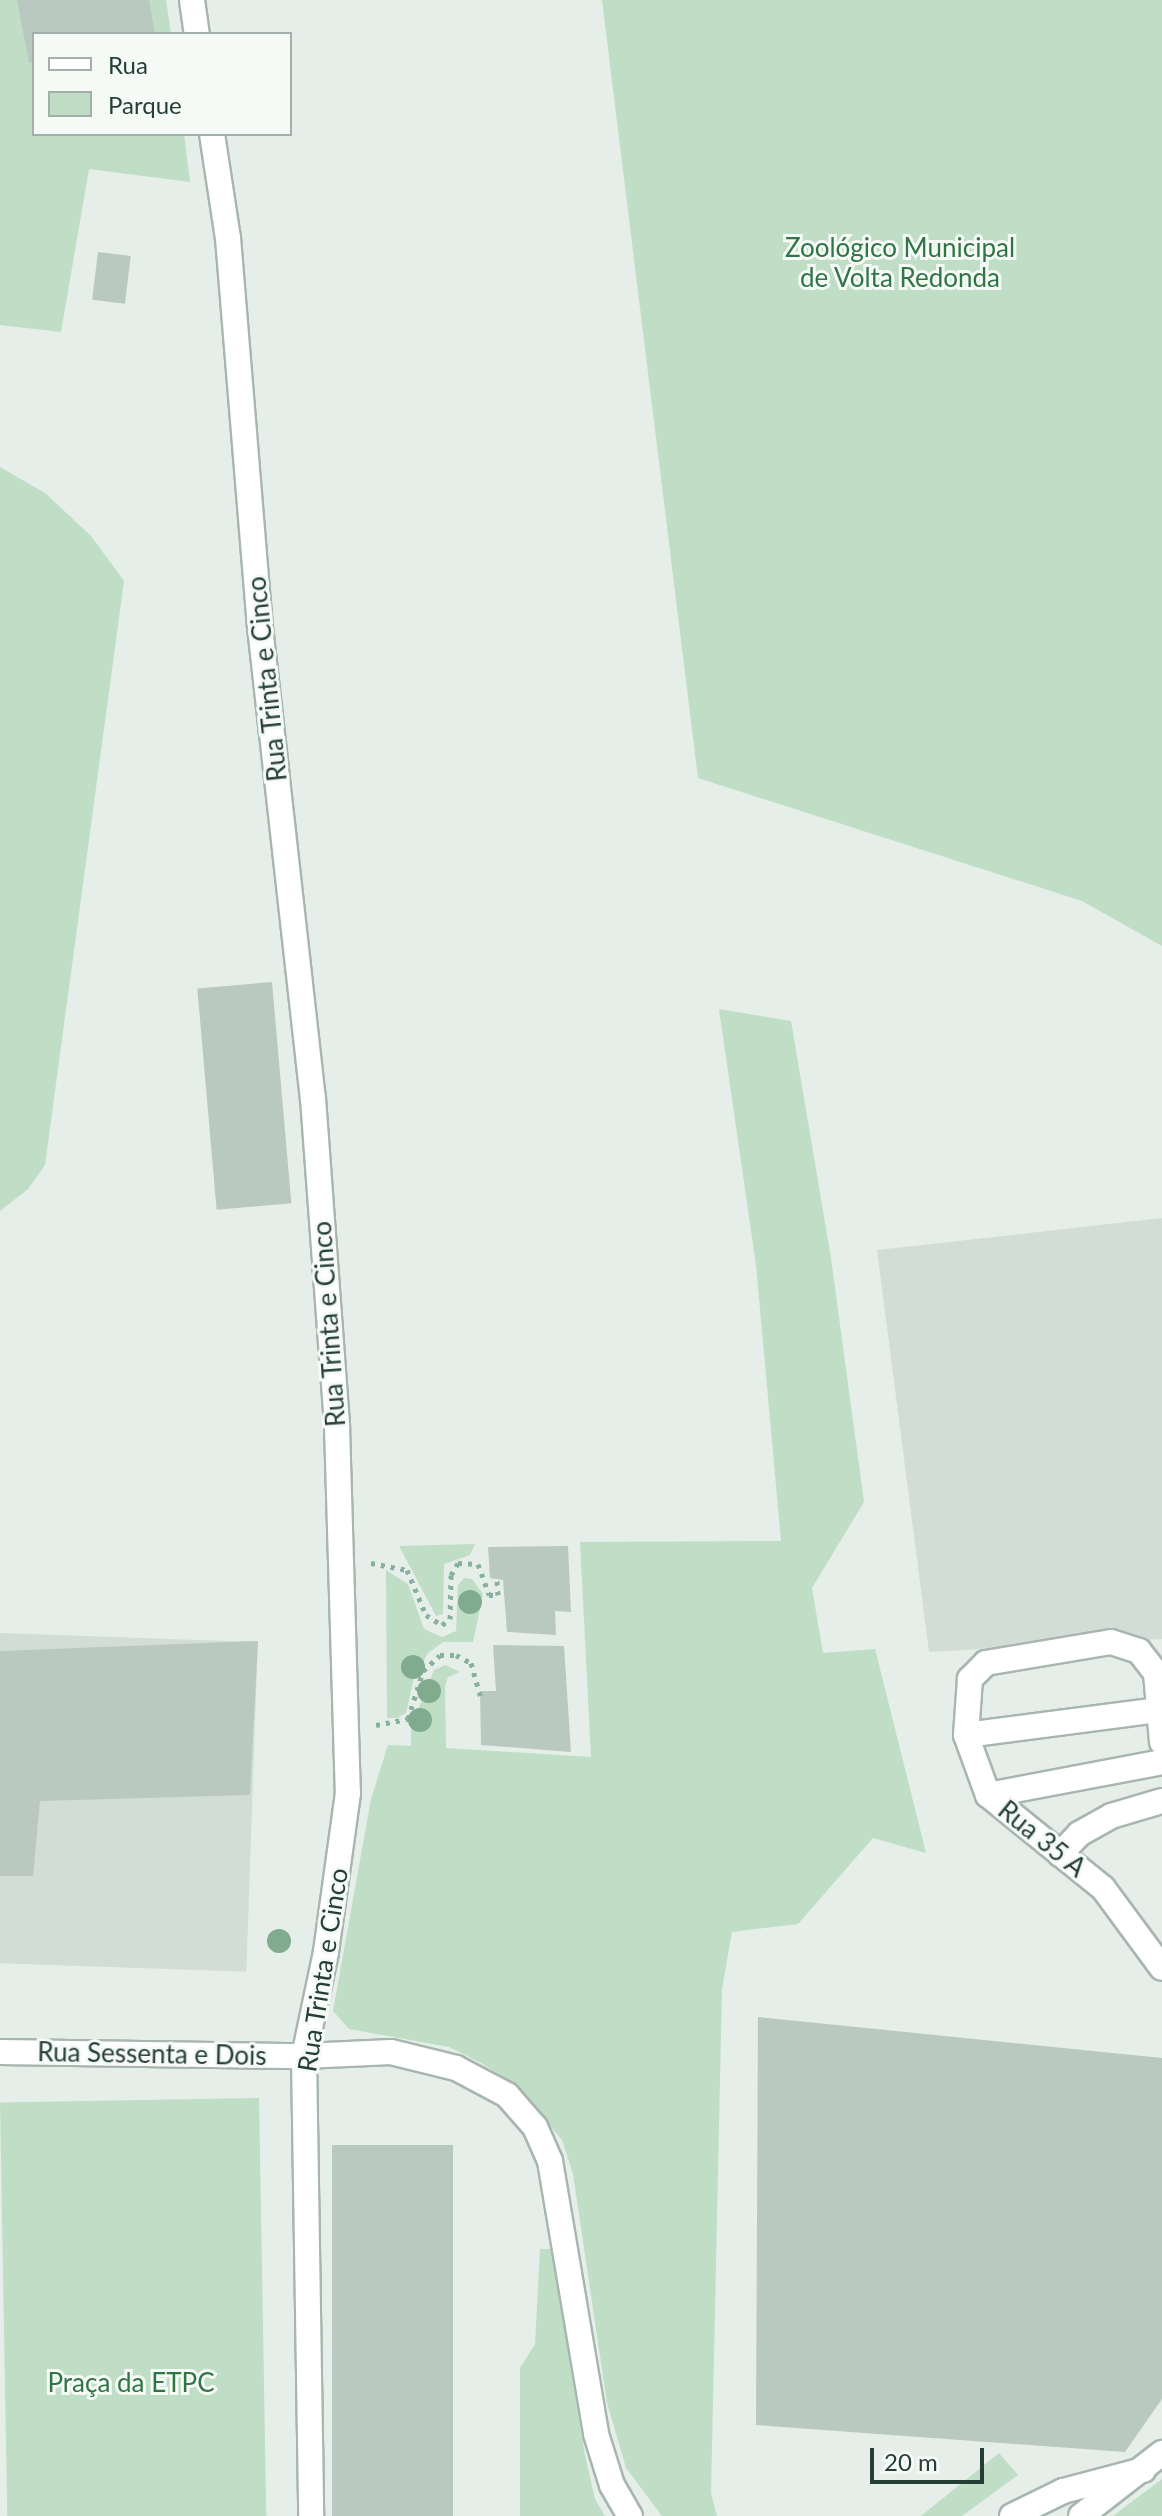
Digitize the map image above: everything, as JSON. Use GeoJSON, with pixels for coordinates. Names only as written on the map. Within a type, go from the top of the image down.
{"type":"FeatureCollection","features":[{"type":"Feature","properties":{"kind":"street"},"geometry":{"type":"LineString","coordinates":[[192,0],[197,32]]}},
{"type":"Feature","properties":{"kind":"street","name":"Rua Trinta e Cinco"},"geometry":{"type":"LineString","coordinates":[[212,136],[228,238],[260,627],[313,1098],[342,1562],[347,1723],[345,1828],[304,2056],[311,2516]]}},
{"type":"Feature","properties":{"kind":"street","name":"Rua 35 A"},"geometry":{"type":"LineString","coordinates":[[1162,1742],[1156,1673],[1139,1651],[1111,1642],[1048,1648],[986,1663],[970,1679],[966,1735],[988,1795],[1103,1888],[1162,1968]]}},
{"type":"Feature","properties":{"kind":"street"},"geometry":{"type":"LineString","coordinates":[[966,1735],[1159,1710]]}},
{"type":"Feature","properties":{"kind":"street"},"geometry":{"type":"LineString","coordinates":[[988,1795],[1162,1762]]}},
{"type":"Feature","properties":{"kind":"street"},"geometry":{"type":"LineString","coordinates":[[1060,1854],[1079,1834],[1111,1816],[1162,1801]]}},
{"type":"Feature","properties":{"kind":"street","name":"Rua Sessenta e Dois"},"geometry":{"type":"LineString","coordinates":[[0,2052],[304,2056],[377,2051],[430,2060],[484,2080],[524,2111],[550,2161],[596,2434],[612,2485],[630,2516]]}},
{"type":"Feature","properties":{"kind":"street"},"geometry":{"type":"LineString","coordinates":[[1081,2516],[1162,2453]]}},
{"type":"Feature","properties":{"kind":"street"},"geometry":{"type":"LineString","coordinates":[[1012,2516],[1063,2491],[1143,2470]]}},
{"type":"Feature","properties":{"kind":"path"},"geometry":{"type":"LineString","coordinates":[[342,1562],[391,1563],[407,1570],[426,1615],[442,1625],[450,1619],[451,1575],[458,1563],[478,1564],[489,1595],[498,1595],[497,1579]]}},
{"type":"Feature","properties":{"kind":"path"},"geometry":{"type":"LineString","coordinates":[[347,1723],[392,1725],[408,1719],[423,1671],[440,1655],[456,1655],[471,1663],[481,1698]]}},
{"type":"Feature","properties":{"kind":"shaded area"},"geometry":{"type":"Polygon","coordinates":[[[1162,1218],[1162,1639],[929,1652],[877,1250],[1162,1218]]]}},
{"type":"Feature","properties":{"kind":"shaded area"},"geometry":{"type":"Polygon","coordinates":[[[0,1633],[258,1642],[246,1972],[0,1963],[0,1633]]]}},
{"type":"Feature","properties":{"kind":"green space"},"geometry":{"type":"Polygon","coordinates":[[[0,0],[166,0],[171,32],[32,32],[32,136],[184,136],[190,182],[89,169],[61,332],[0,325],[0,0]]]}},
{"type":"Feature","properties":{"kind":"green space","name":"Zoológico Municipal de Volta Redonda"},"geometry":{"type":"Polygon","coordinates":[[[602,0],[1162,0],[1162,946],[1082,901],[698,778],[602,0]]]}},
{"type":"Feature","properties":{"kind":"green space"},"geometry":{"type":"Polygon","coordinates":[[[0,467],[45,493],[91,536],[124,581],[45,1165],[28,1189],[0,1211],[0,467]]]}},
{"type":"Feature","properties":{"kind":"green space"},"geometry":{"type":"Polygon","coordinates":[[[719,1009],[791,1021],[831,1258],[864,1502],[812,1588],[823,1653],[875,1649],[926,1853],[873,1838],[798,1924],[732,1932],[722,1989],[711,2493],[717,2516],[662,2516],[626,2468],[607,2403],[573,2174],[562,2140],[516,2086],[483,2064],[449,2047],[349,2029],[333,2011],[371,1799],[388,1745],[411,1746],[411,1727],[434,1670],[445,1665],[460,1672],[448,1677],[445,1686],[446,1748],[591,1757],[580,1542],[781,1541],[756,1265],[719,1009]]]}},
{"type":"Feature","properties":{"kind":"green space"},"geometry":{"type":"Polygon","coordinates":[[[475,1544],[470,1555],[444,1564],[443,1614],[436,1616],[399,1546],[475,1544]]]}},
{"type":"Feature","properties":{"kind":"green space"},"geometry":{"type":"Polygon","coordinates":[[[386,1570],[408,1584],[424,1629],[442,1637],[456,1631],[458,1585],[464,1578],[472,1579],[483,1594],[473,1642],[443,1642],[428,1653],[414,1678],[406,1713],[397,1718],[387,1718],[386,1570]]]}},
{"type":"Feature","properties":{"kind":"green space","name":"Praça da ETPC"},"geometry":{"type":"Polygon","coordinates":[[[259,2098],[266,2516],[7,2516],[0,2103],[259,2098]]]}},
{"type":"Feature","properties":{"kind":"green space"},"geometry":{"type":"Polygon","coordinates":[[[540,2249],[551,2249],[585,2455],[595,2499],[605,2516],[520,2516],[520,2368],[535,2344],[540,2249]]]}},
{"type":"Feature","properties":{"kind":"green space"},"geometry":{"type":"Polygon","coordinates":[[[999,2453],[1018,2475],[962,2516],[921,2516],[999,2453]]]}},
{"type":"Feature","properties":{"kind":"green space"},"geometry":{"type":"Polygon","coordinates":[[[1162,2479],[1162,2516],[1113,2516],[1162,2479]]]}},
{"type":"Feature","properties":{"kind":"building"},"geometry":{"type":"Polygon","coordinates":[[[17,0],[149,0],[155,32],[32,32],[32,62],[29,63],[17,0]]]}},
{"type":"Feature","properties":{"kind":"building"},"geometry":{"type":"Polygon","coordinates":[[[98,252],[131,256],[125,304],[92,300],[98,252]]]}},
{"type":"Feature","properties":{"kind":"building"},"geometry":{"type":"Polygon","coordinates":[[[272,982],[291,1203],[217,1210],[197,989],[272,982]]]}},
{"type":"Feature","properties":{"kind":"building"},"geometry":{"type":"Polygon","coordinates":[[[568,1546],[571,1612],[555,1611],[556,1635],[507,1632],[503,1580],[490,1578],[488,1547],[568,1546]]]}},
{"type":"Feature","properties":{"kind":"building"},"geometry":{"type":"Polygon","coordinates":[[[258,1641],[250,1795],[40,1801],[33,1876],[0,1876],[0,1651],[258,1641]]]}},
{"type":"Feature","properties":{"kind":"building"},"geometry":{"type":"Polygon","coordinates":[[[493,1645],[564,1646],[571,1752],[481,1745],[480,1691],[496,1691],[493,1645]]]}},
{"type":"Feature","properties":{"kind":"building"},"geometry":{"type":"Polygon","coordinates":[[[758,2017],[1162,2058],[1162,2399],[1125,2452],[756,2425],[758,2017]]]}},
{"type":"Feature","properties":{"kind":"building"},"geometry":{"type":"Polygon","coordinates":[[[332,2145],[453,2145],[453,2516],[332,2516],[332,2145]]]}}]}
